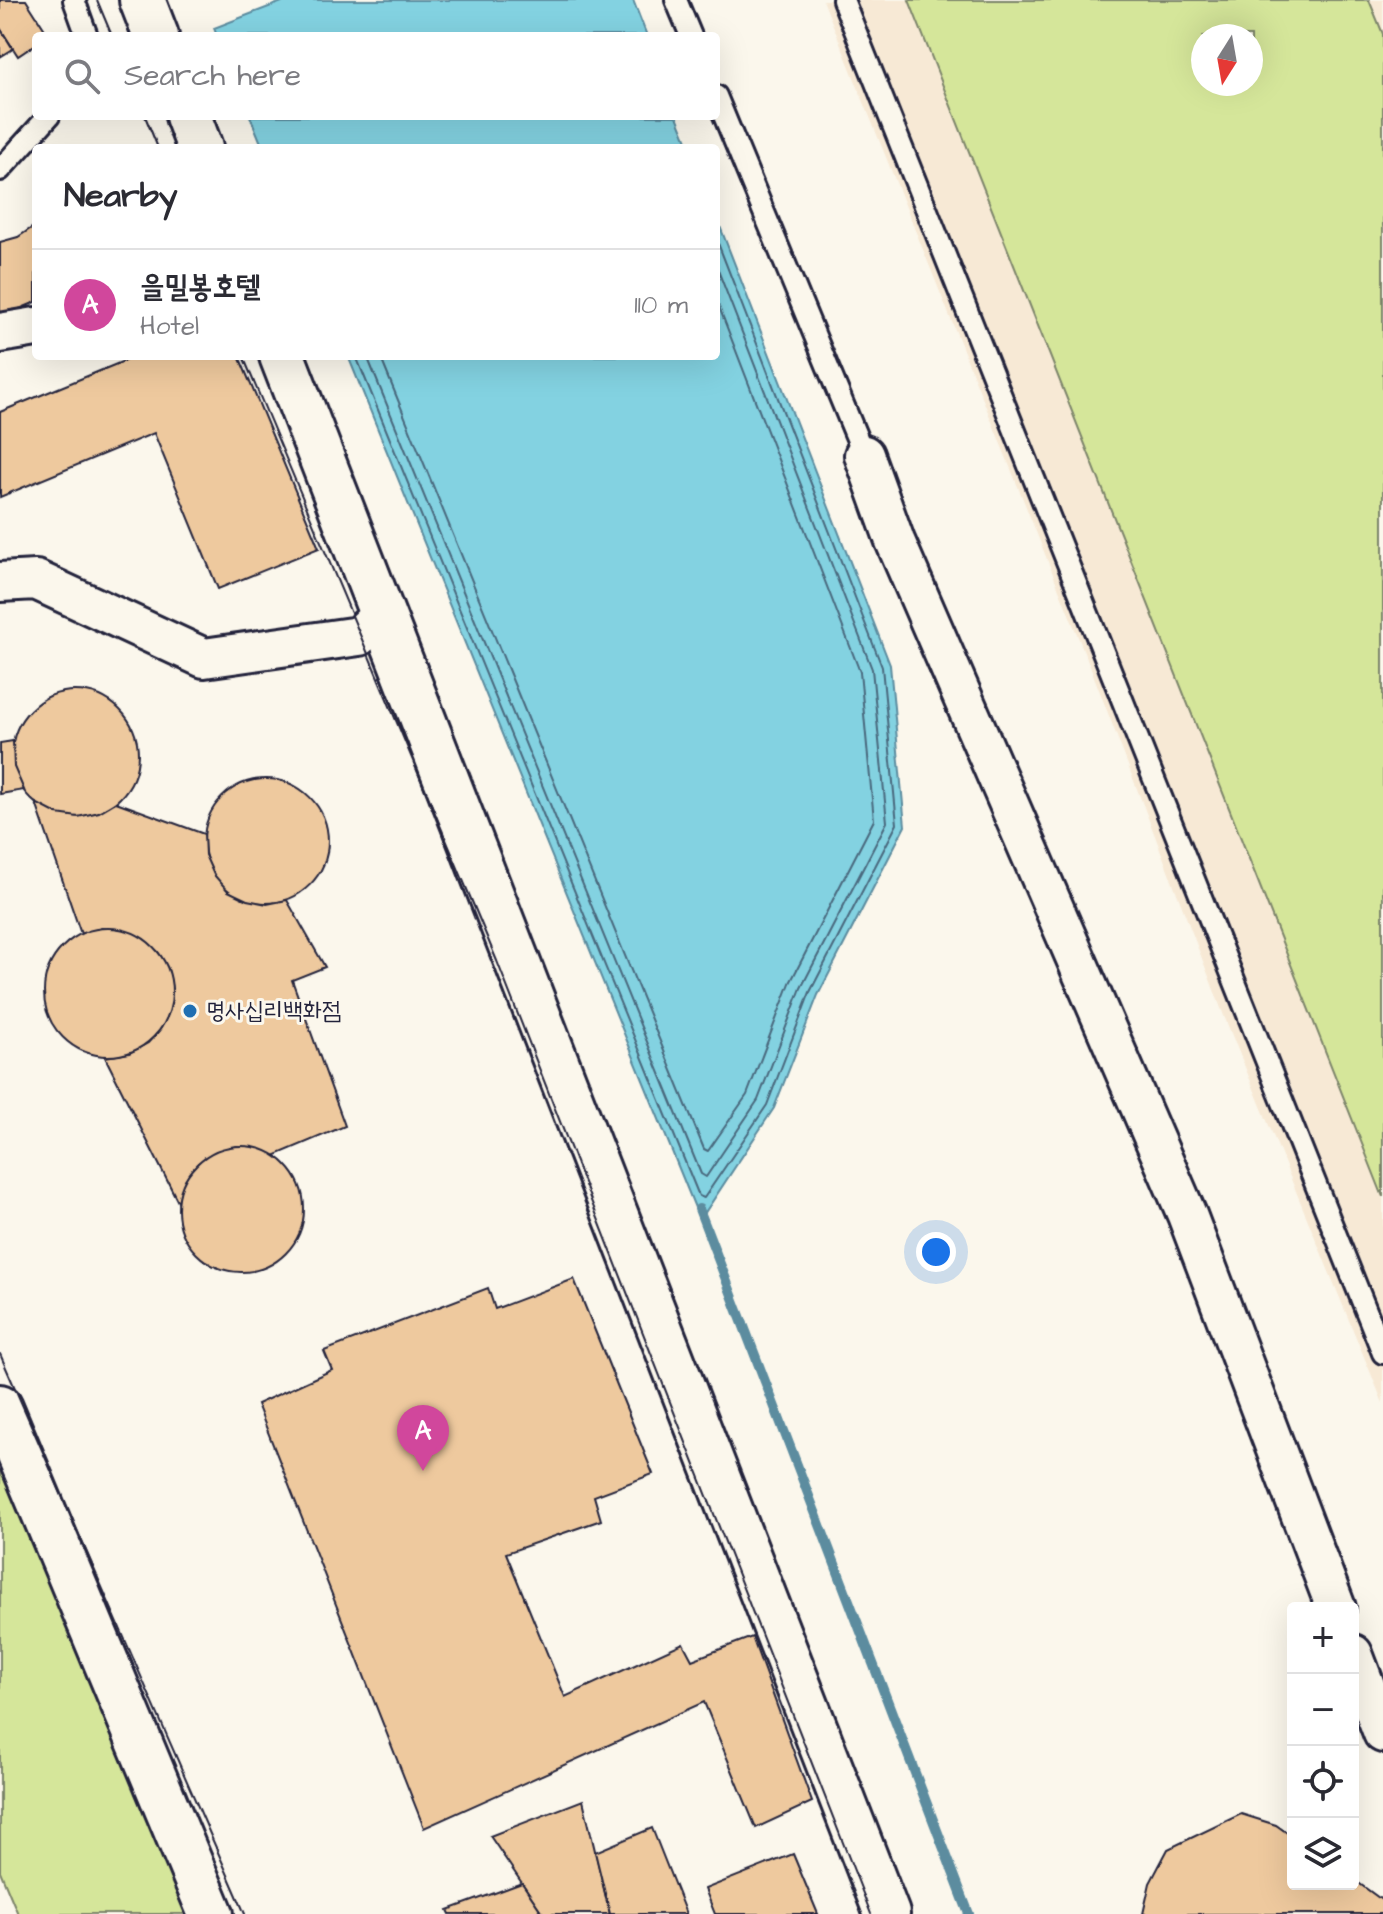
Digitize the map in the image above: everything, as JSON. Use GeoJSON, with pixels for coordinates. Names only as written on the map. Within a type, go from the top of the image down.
{"type":"FeatureCollection","features":[{"type":"Feature","properties":{"kind":"street"},"geometry":{"type":"LineString","coordinates":[[142,0],[154,32]]}},
{"type":"Feature","properties":{"kind":"street"},"geometry":{"type":"LineString","coordinates":[[190,120],[198,144]]}},
{"type":"Feature","properties":{"kind":"street"},"geometry":{"type":"LineString","coordinates":[[0,333],[32,328]]}},
{"type":"Feature","properties":{"kind":"street"},"geometry":{"type":"LineString","coordinates":[[284,360],[887,1914]]}},
{"type":"Feature","properties":{"kind":"street"},"geometry":{"type":"LineString","coordinates":[[864,455],[895,541],[1187,1215],[1334,1602]]}},
{"type":"Feature","properties":{"kind":"street"},"geometry":{"type":"LineString","coordinates":[[0,582],[36,580],[204,658],[359,636],[383,613]]}},
{"type":"Feature","properties":{"kind":"street"},"geometry":{"type":"LineString","coordinates":[[0,1407],[211,1914]]}},
{"type":"Feature","properties":{"kind":"street"},"geometry":{"type":"LineString","coordinates":[[1359,1670],[1383,1733]]}},
{"type":"Feature","properties":{"kind":"lane"},"geometry":{"type":"LineString","coordinates":[[74,0],[86,32]]}},
{"type":"Feature","properties":{"kind":"lane"},"geometry":{"type":"LineString","coordinates":[[676,0],[689,32]]}},
{"type":"Feature","properties":{"kind":"lane"},"geometry":{"type":"LineString","coordinates":[[843,0],[1383,1353]]}},
{"type":"Feature","properties":{"kind":"lane"},"geometry":{"type":"LineString","coordinates":[[720,106],[864,455]]}},
{"type":"Feature","properties":{"kind":"lane"},"geometry":{"type":"LineString","coordinates":[[0,170],[45,120]]}},
{"type":"Feature","properties":{"kind":"shaded area"},"geometry":{"type":"Polygon","coordinates":[[[823,0],[1383,0],[1383,1403],[1224,1016],[1093,674],[823,0]]]}},
{"type":"Feature","properties":{"kind":"green space"},"geometry":{"type":"Polygon","coordinates":[[[909,0],[1369,0],[1383,34],[1383,1197],[909,0]]]}},
{"type":"Feature","properties":{"kind":"green space"},"geometry":{"type":"Polygon","coordinates":[[[0,1413],[207,1914],[18,1914],[0,1871],[0,1413]]]}},
{"type":"Feature","properties":{"kind":"water"},"geometry":{"type":"Polygon","coordinates":[[[287,0],[633,0],[645,32],[216,32],[214,28],[287,0]]]}},
{"type":"Feature","properties":{"kind":"water"},"geometry":{"type":"Polygon","coordinates":[[[252,120],[679,120],[688,144],[261,144],[252,120]]]}},
{"type":"Feature","properties":{"kind":"water"},"geometry":{"type":"Polygon","coordinates":[[[720,226],[890,665],[905,826],[818,995],[774,1108],[700,1220],[350,360],[720,360],[720,226]]]}},
{"type":"Feature","properties":{"kind":"building"},"geometry":{"type":"Polygon","coordinates":[[[0,0],[26,0],[46,32],[32,32],[32,47],[18,56],[0,28],[0,0]]]}},
{"type":"Feature","properties":{"kind":"building"},"geometry":{"type":"Polygon","coordinates":[[[0,28],[13,49],[0,57],[0,28]]]}},
{"type":"Feature","properties":{"kind":"building"},"geometry":{"type":"Polygon","coordinates":[[[32,228],[32,304],[0,317],[0,242],[18,237],[32,228]]]}},
{"type":"Feature","properties":{"kind":"building"},"geometry":{"type":"Polygon","coordinates":[[[126,360],[241,360],[319,548],[218,589],[154,433],[0,497],[0,412],[126,360]]]}},
{"type":"Feature","properties":{"kind":"building"},"geometry":{"type":"Polygon","coordinates":[[[75,691],[99,696],[119,710],[133,730],[138,754],[133,778],[119,798],[99,812],[75,817],[51,812],[31,798],[17,778],[12,754],[17,730],[31,710],[51,696],[75,691]]]}},
{"type":"Feature","properties":{"kind":"building"},"geometry":{"type":"Polygon","coordinates":[[[13,741],[14,767],[24,790],[0,794],[0,743],[13,741]]]}},
{"type":"Feature","properties":{"kind":"building"},"geometry":{"type":"Polygon","coordinates":[[[266,779],[290,784],[310,797],[323,817],[328,841],[323,865],[310,885],[290,898],[266,903],[242,898],[222,885],[209,865],[204,841],[209,817],[222,797],[242,784],[266,779]]]}},
{"type":"Feature","properties":{"kind":"building"},"geometry":{"type":"Polygon","coordinates":[[[116,802],[204,834],[205,855],[214,875],[228,891],[247,900],[267,904],[287,900],[325,967],[292,980],[345,1126],[274,1156],[258,1149],[237,1146],[217,1151],[198,1163],[185,1180],[178,1202],[105,1057],[129,1053],[148,1043],[161,1028],[170,1010],[172,989],[168,969],[158,952],[142,938],[123,930],[102,928],[81,934],[36,803],[57,814],[78,817],[99,812],[116,802]]]}},
{"type":"Feature","properties":{"kind":"building"},"geometry":{"type":"Polygon","coordinates":[[[108,928],[132,933],[153,947],[167,968],[172,992],[167,1016],[153,1037],[132,1051],[108,1056],[84,1051],[63,1037],[49,1016],[44,992],[49,968],[63,947],[84,933],[108,928]]]}},
{"type":"Feature","properties":{"kind":"building"},"geometry":{"type":"Polygon","coordinates":[[[241,1146],[265,1151],[285,1165],[299,1185],[304,1209],[299,1233],[285,1253],[265,1267],[241,1272],[217,1267],[197,1253],[183,1233],[178,1209],[183,1185],[197,1165],[217,1151],[241,1146]]]}},
{"type":"Feature","properties":{"kind":"building"},"geometry":{"type":"Polygon","coordinates":[[[574,1279],[653,1474],[594,1496],[601,1520],[506,1553],[565,1697],[683,1643],[692,1660],[752,1637],[812,1802],[756,1828],[704,1702],[424,1828],[257,1404],[332,1370],[324,1351],[488,1288],[495,1309],[574,1279]]]}},
{"type":"Feature","properties":{"kind":"building"},"geometry":{"type":"Polygon","coordinates":[[[583,1800],[610,1914],[543,1914],[490,1836],[583,1800]]]}},
{"type":"Feature","properties":{"kind":"building"},"geometry":{"type":"Polygon","coordinates":[[[1241,1814],[1276,1825],[1287,1833],[1287,1890],[1359,1890],[1359,1883],[1383,1901],[1383,1914],[1143,1914],[1150,1883],[1168,1849],[1241,1814]]]}},
{"type":"Feature","properties":{"kind":"building"},"geometry":{"type":"Polygon","coordinates":[[[652,1828],[686,1914],[610,1914],[595,1852],[652,1828]]]}},
{"type":"Feature","properties":{"kind":"building"},"geometry":{"type":"Polygon","coordinates":[[[793,1854],[818,1914],[715,1914],[705,1889],[793,1854]]]}},
{"type":"Feature","properties":{"kind":"building"},"geometry":{"type":"Polygon","coordinates":[[[522,1883],[543,1914],[450,1914],[448,1910],[522,1883]]]}},
{"type":"Feature","properties":{"kind":"waterway"},"geometry":{"type":"LineString","coordinates":[[699,1209],[969,1914]]}},
{"type":"Feature","properties":{"kind":"tram line"},"geometry":{"type":"LineString","coordinates":[[97,0],[110,32]]}},
{"type":"Feature","properties":{"kind":"tram line"},"geometry":{"type":"LineString","coordinates":[[147,120],[156,144]]}},
{"type":"Feature","properties":{"kind":"tram line"},"geometry":{"type":"LineString","coordinates":[[245,360],[497,961],[871,1914]]}},
{"type":"Feature","properties":{"kind":"tram line"},"geometry":{"type":"LineString","coordinates":[[0,1354],[245,1914]]}},
{"type":"Feature","properties":{"kind":"place","name":"명사십리백화점"},"geometry":{"type":"Point","coordinates":[190,1011]}},
{"type":"Feature","properties":{"kind":"place","name":"을밀봉호텔"},"geometry":{"type":"Point","coordinates":[423,1471]}}]}
